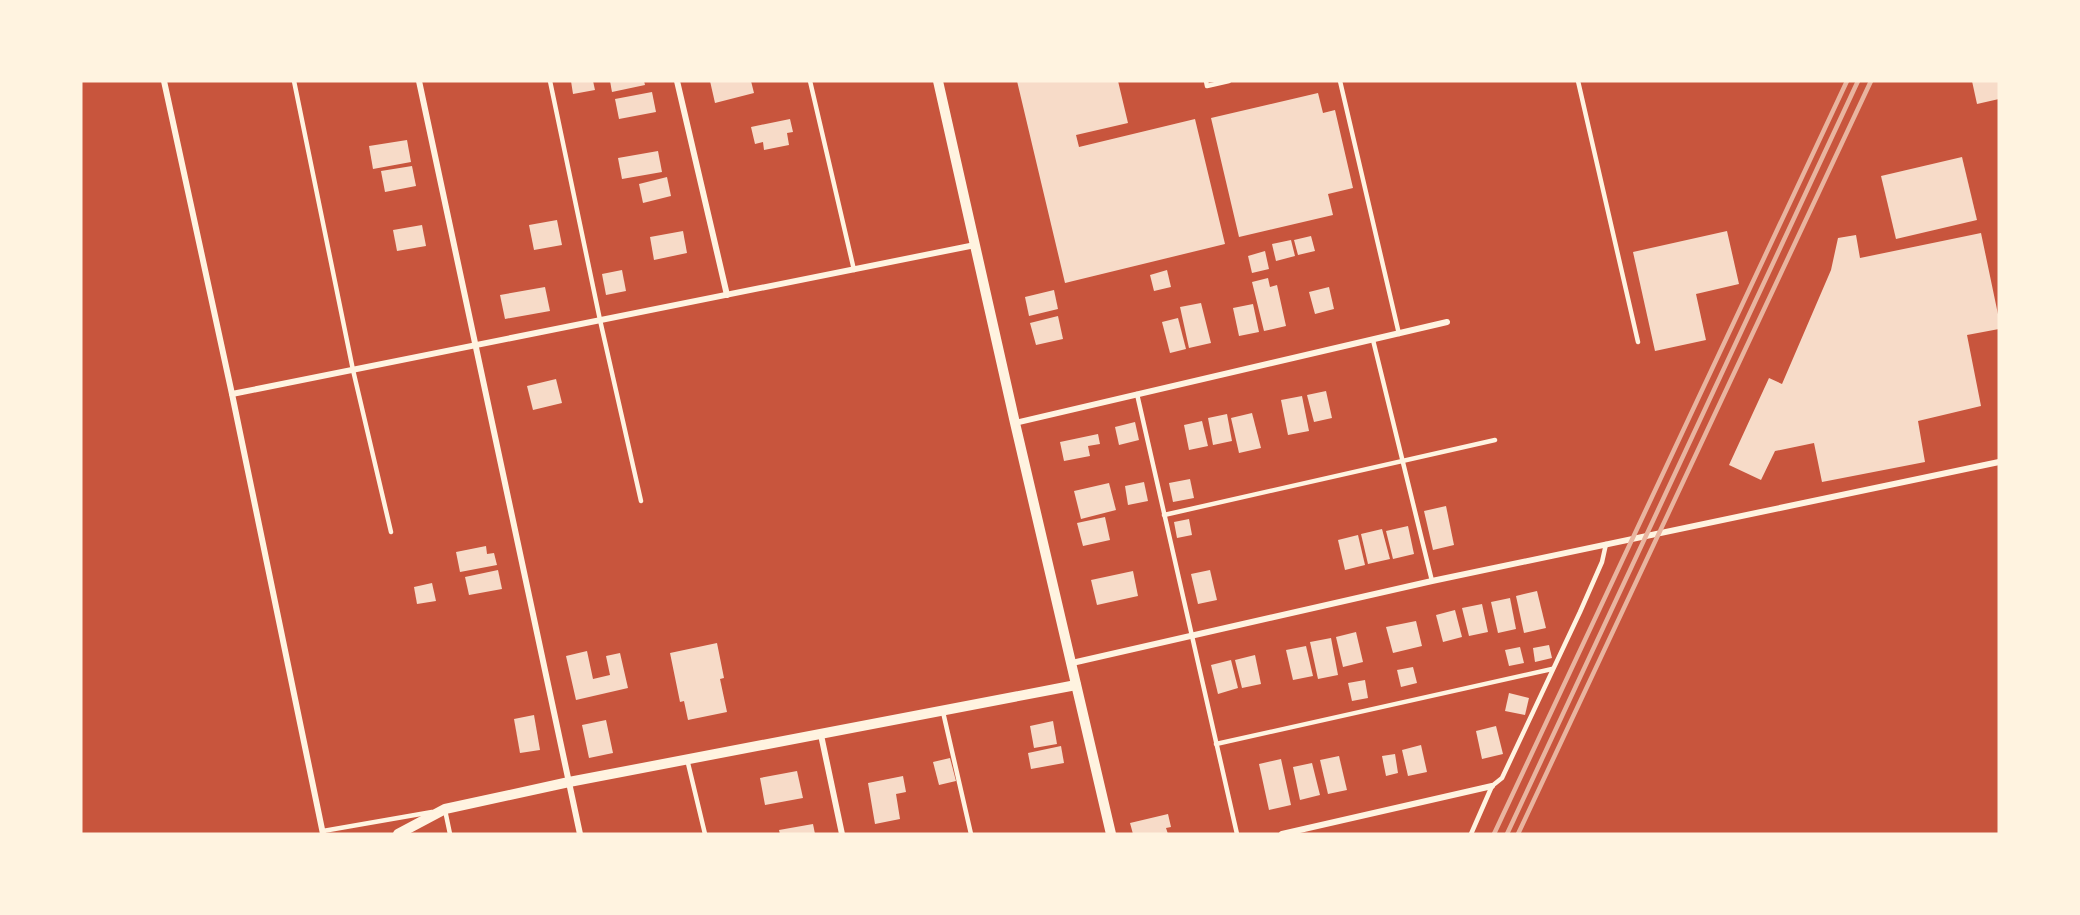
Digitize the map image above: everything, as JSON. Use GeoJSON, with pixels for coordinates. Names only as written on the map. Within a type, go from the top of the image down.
{"type":"FeatureCollection","features":[{"type":"Feature","properties":{"kind":"street"},"geometry":{"type":"LineString","coordinates":[[164,81],[323,832]]}},
{"type":"Feature","properties":{"kind":"street"},"geometry":{"type":"LineString","coordinates":[[419,81],[580,834]]}},
{"type":"Feature","properties":{"kind":"street"},"geometry":{"type":"LineString","coordinates":[[677,81],[727,295]]}},
{"type":"Feature","properties":{"kind":"street"},"geometry":{"type":"LineString","coordinates":[[938,81],[1111,834]]}},
{"type":"Feature","properties":{"kind":"street"},"geometry":{"type":"LineString","coordinates":[[232,394],[975,245]]}},
{"type":"Feature","properties":{"kind":"street"},"geometry":{"type":"LineString","coordinates":[[1015,423],[1447,322]]}},
{"type":"Feature","properties":{"kind":"street"},"geometry":{"type":"LineString","coordinates":[[1072,663],[1432,581],[1999,462]]}},
{"type":"Feature","properties":{"kind":"street"},"geometry":{"type":"LineString","coordinates":[[398,834],[445,810],[569,782],[1076,685]]}},
{"type":"Feature","properties":{"kind":"street"},"geometry":{"type":"LineString","coordinates":[[821,735],[842,834]]}},
{"type":"Feature","properties":{"kind":"street"},"geometry":{"type":"LineString","coordinates":[[1282,834],[1492,786]]}},
{"type":"Feature","properties":{"kind":"lane"},"geometry":{"type":"LineString","coordinates":[[294,81],[353,370],[391,532]]}},
{"type":"Feature","properties":{"kind":"lane"},"geometry":{"type":"LineString","coordinates":[[550,81],[600,321],[641,501]]}},
{"type":"Feature","properties":{"kind":"lane"},"geometry":{"type":"LineString","coordinates":[[810,81],[854,270]]}},
{"type":"Feature","properties":{"kind":"lane"},"geometry":{"type":"LineString","coordinates":[[1206,81],[1207,86],[1229,81]]}},
{"type":"Feature","properties":{"kind":"lane"},"geometry":{"type":"LineString","coordinates":[[1340,81],[1399,334]]}},
{"type":"Feature","properties":{"kind":"lane"},"geometry":{"type":"LineString","coordinates":[[1578,81],[1638,342]]}},
{"type":"Feature","properties":{"kind":"lane"},"geometry":{"type":"LineString","coordinates":[[1373,340],[1432,581]]}},
{"type":"Feature","properties":{"kind":"lane"},"geometry":{"type":"LineString","coordinates":[[1137,394],[1237,834]]}},
{"type":"Feature","properties":{"kind":"lane"},"geometry":{"type":"LineString","coordinates":[[1164,515],[1495,440]]}},
{"type":"Feature","properties":{"kind":"lane"},"geometry":{"type":"LineString","coordinates":[[1471,834],[1492,786],[1502,778],[1602,562],[1606,544]]}},
{"type":"Feature","properties":{"kind":"lane"},"geometry":{"type":"LineString","coordinates":[[1216,744],[1552,669]]}},
{"type":"Feature","properties":{"kind":"lane"},"geometry":{"type":"LineString","coordinates":[[942,709],[971,834]]}},
{"type":"Feature","properties":{"kind":"lane"},"geometry":{"type":"LineString","coordinates":[[687,759],[705,834]]}},
{"type":"Feature","properties":{"kind":"lane"},"geometry":{"type":"LineString","coordinates":[[323,832],[445,810],[450,834]]}},
{"type":"Feature","properties":{"kind":"building"},"geometry":{"type":"Polygon","coordinates":[[[571,81],[593,81],[595,90],[573,94],[571,81]]]}},
{"type":"Feature","properties":{"kind":"building"},"geometry":{"type":"Polygon","coordinates":[[[610,81],[644,81],[645,85],[612,92],[610,81]]]}},
{"type":"Feature","properties":{"kind":"building"},"geometry":{"type":"Polygon","coordinates":[[[710,81],[751,81],[754,93],[715,103],[710,81]]]}},
{"type":"Feature","properties":{"kind":"building"},"geometry":{"type":"Polygon","coordinates":[[[1017,81],[1118,81],[1128,123],[1076,135],[1079,147],[1195,119],[1225,244],[1065,283],[1017,81]]]}},
{"type":"Feature","properties":{"kind":"building"},"geometry":{"type":"Polygon","coordinates":[[[1972,81],[1999,81],[1999,99],[1977,104],[1972,81]]]}},
{"type":"Feature","properties":{"kind":"building"},"geometry":{"type":"Polygon","coordinates":[[[652,92],[656,112],[619,119],[615,99],[652,92]]]}},
{"type":"Feature","properties":{"kind":"building"},"geometry":{"type":"Polygon","coordinates":[[[1318,93],[1323,113],[1335,110],[1353,188],[1328,194],[1333,215],[1239,237],[1211,118],[1318,93]]]}},
{"type":"Feature","properties":{"kind":"building"},"geometry":{"type":"Polygon","coordinates":[[[790,119],[793,132],[787,133],[789,145],[764,150],[763,142],[755,144],[751,127],[790,119]]]}},
{"type":"Feature","properties":{"kind":"building"},"geometry":{"type":"Polygon","coordinates":[[[407,140],[411,162],[373,169],[369,146],[407,140]]]}},
{"type":"Feature","properties":{"kind":"building"},"geometry":{"type":"Polygon","coordinates":[[[658,151],[662,172],[622,179],[618,158],[658,151]]]}},
{"type":"Feature","properties":{"kind":"building"},"geometry":{"type":"Polygon","coordinates":[[[1962,157],[1977,220],[1896,239],[1881,176],[1962,157]]]}},
{"type":"Feature","properties":{"kind":"building"},"geometry":{"type":"Polygon","coordinates":[[[412,166],[416,186],[385,192],[381,171],[412,166]]]}},
{"type":"Feature","properties":{"kind":"building"},"geometry":{"type":"Polygon","coordinates":[[[667,177],[671,196],[643,203],[639,184],[667,177]]]}},
{"type":"Feature","properties":{"kind":"building"},"geometry":{"type":"Polygon","coordinates":[[[557,220],[562,245],[534,250],[529,225],[557,220]]]}},
{"type":"Feature","properties":{"kind":"building"},"geometry":{"type":"Polygon","coordinates":[[[422,225],[426,246],[397,251],[393,230],[422,225]]]}},
{"type":"Feature","properties":{"kind":"building"},"geometry":{"type":"Polygon","coordinates":[[[683,231],[687,253],[654,260],[650,237],[683,231]]]}},
{"type":"Feature","properties":{"kind":"building"},"geometry":{"type":"Polygon","coordinates":[[[1727,231],[1739,284],[1696,294],[1706,340],[1655,351],[1633,252],[1727,231]]]}},
{"type":"Feature","properties":{"kind":"building"},"geometry":{"type":"Polygon","coordinates":[[[1981,233],[1999,319],[1999,329],[1967,335],[1981,406],[1918,421],[1925,462],[1822,482],[1814,443],[1775,451],[1761,480],[1729,465],[1769,378],[1782,384],[1831,270],[1838,238],[1856,235],[1860,258],[1981,233]]]}},
{"type":"Feature","properties":{"kind":"building"},"geometry":{"type":"Polygon","coordinates":[[[1311,236],[1315,251],[1298,255],[1294,240],[1311,236]]]}},
{"type":"Feature","properties":{"kind":"building"},"geometry":{"type":"Polygon","coordinates":[[[1291,240],[1295,256],[1276,261],[1272,244],[1291,240]]]}},
{"type":"Feature","properties":{"kind":"building"},"geometry":{"type":"Polygon","coordinates":[[[1265,251],[1269,269],[1252,273],[1248,256],[1265,251]]]}},
{"type":"Feature","properties":{"kind":"building"},"geometry":{"type":"Polygon","coordinates":[[[622,270],[626,291],[606,295],[602,274],[622,270]]]}},
{"type":"Feature","properties":{"kind":"building"},"geometry":{"type":"Polygon","coordinates":[[[1167,270],[1171,287],[1154,291],[1150,275],[1167,270]]]}},
{"type":"Feature","properties":{"kind":"building"},"geometry":{"type":"Polygon","coordinates":[[[1268,278],[1270,287],[1277,285],[1286,326],[1264,331],[1252,282],[1268,278]]]}},
{"type":"Feature","properties":{"kind":"building"},"geometry":{"type":"Polygon","coordinates":[[[545,287],[550,311],[505,319],[500,295],[545,287]]]}},
{"type":"Feature","properties":{"kind":"building"},"geometry":{"type":"Polygon","coordinates":[[[1329,287],[1334,309],[1315,314],[1309,292],[1329,287]]]}},
{"type":"Feature","properties":{"kind":"building"},"geometry":{"type":"Polygon","coordinates":[[[1054,290],[1058,309],[1029,316],[1025,297],[1054,290]]]}},
{"type":"Feature","properties":{"kind":"building"},"geometry":{"type":"Polygon","coordinates":[[[1201,303],[1211,343],[1189,348],[1180,307],[1201,303]]]}},
{"type":"Feature","properties":{"kind":"building"},"geometry":{"type":"Polygon","coordinates":[[[1253,304],[1259,332],[1239,336],[1233,308],[1253,304]]]}},
{"type":"Feature","properties":{"kind":"building"},"geometry":{"type":"Polygon","coordinates":[[[1058,316],[1063,339],[1036,345],[1030,323],[1058,316]]]}},
{"type":"Feature","properties":{"kind":"building"},"geometry":{"type":"Polygon","coordinates":[[[1178,318],[1186,349],[1170,353],[1162,322],[1178,318]]]}},
{"type":"Feature","properties":{"kind":"building"},"geometry":{"type":"Polygon","coordinates":[[[556,379],[562,403],[533,410],[527,386],[556,379]]]}},
{"type":"Feature","properties":{"kind":"building"},"geometry":{"type":"Polygon","coordinates":[[[1326,391],[1332,418],[1314,422],[1307,395],[1326,391]]]}},
{"type":"Feature","properties":{"kind":"building"},"geometry":{"type":"Polygon","coordinates":[[[1302,396],[1309,431],[1288,435],[1281,400],[1302,396]]]}},
{"type":"Feature","properties":{"kind":"building"},"geometry":{"type":"Polygon","coordinates":[[[1252,413],[1261,448],[1239,453],[1231,418],[1252,413]]]}},
{"type":"Feature","properties":{"kind":"building"},"geometry":{"type":"Polygon","coordinates":[[[1227,414],[1232,441],[1213,445],[1208,418],[1227,414]]]}},
{"type":"Feature","properties":{"kind":"building"},"geometry":{"type":"Polygon","coordinates":[[[1202,421],[1208,446],[1189,450],[1184,425],[1202,421]]]}},
{"type":"Feature","properties":{"kind":"building"},"geometry":{"type":"Polygon","coordinates":[[[1135,422],[1139,440],[1119,445],[1115,427],[1135,422]]]}},
{"type":"Feature","properties":{"kind":"building"},"geometry":{"type":"Polygon","coordinates":[[[1098,434],[1100,444],[1088,446],[1090,456],[1064,461],[1060,442],[1098,434]]]}},
{"type":"Feature","properties":{"kind":"building"},"geometry":{"type":"Polygon","coordinates":[[[1190,479],[1194,498],[1173,502],[1169,483],[1190,479]]]}},
{"type":"Feature","properties":{"kind":"building"},"geometry":{"type":"Polygon","coordinates":[[[1144,482],[1148,501],[1128,505],[1125,486],[1144,482]]]}},
{"type":"Feature","properties":{"kind":"building"},"geometry":{"type":"Polygon","coordinates":[[[1109,483],[1116,510],[1081,519],[1074,491],[1109,483]]]}},
{"type":"Feature","properties":{"kind":"building"},"geometry":{"type":"Polygon","coordinates":[[[1446,506],[1454,545],[1433,550],[1424,511],[1446,506]]]}},
{"type":"Feature","properties":{"kind":"building"},"geometry":{"type":"Polygon","coordinates":[[[1105,517],[1110,540],[1083,546],[1077,523],[1105,517]]]}},
{"type":"Feature","properties":{"kind":"building"},"geometry":{"type":"Polygon","coordinates":[[[1189,519],[1192,535],[1177,538],[1174,522],[1189,519]]]}},
{"type":"Feature","properties":{"kind":"building"},"geometry":{"type":"Polygon","coordinates":[[[1408,526],[1414,554],[1393,559],[1386,531],[1408,526]]]}},
{"type":"Feature","properties":{"kind":"building"},"geometry":{"type":"Polygon","coordinates":[[[1382,529],[1390,559],[1368,564],[1361,534],[1382,529]]]}},
{"type":"Feature","properties":{"kind":"building"},"geometry":{"type":"Polygon","coordinates":[[[1358,535],[1365,565],[1345,570],[1338,540],[1358,535]]]}},
{"type":"Feature","properties":{"kind":"building"},"geometry":{"type":"Polygon","coordinates":[[[486,546],[487,554],[494,553],[497,565],[460,572],[456,552],[486,546]]]}},
{"type":"Feature","properties":{"kind":"building"},"geometry":{"type":"Polygon","coordinates":[[[498,570],[502,589],[469,595],[465,577],[498,570]]]}},
{"type":"Feature","properties":{"kind":"building"},"geometry":{"type":"Polygon","coordinates":[[[1210,570],[1217,600],[1198,604],[1191,574],[1210,570]]]}},
{"type":"Feature","properties":{"kind":"building"},"geometry":{"type":"Polygon","coordinates":[[[1133,571],[1138,596],[1097,605],[1091,580],[1133,571]]]}},
{"type":"Feature","properties":{"kind":"building"},"geometry":{"type":"Polygon","coordinates":[[[432,583],[436,601],[417,604],[414,587],[432,583]]]}},
{"type":"Feature","properties":{"kind":"building"},"geometry":{"type":"Polygon","coordinates":[[[1537,591],[1546,628],[1524,633],[1516,596],[1537,591]]]}},
{"type":"Feature","properties":{"kind":"building"},"geometry":{"type":"Polygon","coordinates":[[[1510,598],[1516,629],[1498,633],[1491,602],[1510,598]]]}},
{"type":"Feature","properties":{"kind":"building"},"geometry":{"type":"Polygon","coordinates":[[[1482,604],[1488,632],[1469,636],[1462,608],[1482,604]]]}},
{"type":"Feature","properties":{"kind":"building"},"geometry":{"type":"Polygon","coordinates":[[[1455,610],[1462,637],[1443,642],[1436,615],[1455,610]]]}},
{"type":"Feature","properties":{"kind":"building"},"geometry":{"type":"Polygon","coordinates":[[[1416,621],[1422,646],[1393,653],[1386,627],[1416,621]]]}},
{"type":"Feature","properties":{"kind":"building"},"geometry":{"type":"Polygon","coordinates":[[[1356,632],[1363,662],[1343,667],[1336,637],[1356,632]]]}},
{"type":"Feature","properties":{"kind":"building"},"geometry":{"type":"Polygon","coordinates":[[[1331,638],[1338,675],[1318,679],[1310,642],[1331,638]]]}},
{"type":"Feature","properties":{"kind":"building"},"geometry":{"type":"Polygon","coordinates":[[[717,643],[724,678],[720,679],[727,712],[688,720],[684,701],[680,702],[670,653],[717,643]]]}},
{"type":"Feature","properties":{"kind":"building"},"geometry":{"type":"Polygon","coordinates":[[[1549,645],[1552,658],[1535,662],[1533,648],[1549,645]]]}},
{"type":"Feature","properties":{"kind":"building"},"geometry":{"type":"Polygon","coordinates":[[[1306,646],[1313,676],[1293,680],[1286,650],[1306,646]]]}},
{"type":"Feature","properties":{"kind":"building"},"geometry":{"type":"Polygon","coordinates":[[[1520,647],[1524,663],[1509,666],[1505,650],[1520,647]]]}},
{"type":"Feature","properties":{"kind":"building"},"geometry":{"type":"Polygon","coordinates":[[[587,651],[593,679],[610,675],[606,656],[620,653],[628,688],[576,700],[566,656],[587,651]]]}},
{"type":"Feature","properties":{"kind":"building"},"geometry":{"type":"Polygon","coordinates":[[[1255,655],[1261,684],[1242,688],[1235,660],[1255,655]]]}},
{"type":"Feature","properties":{"kind":"building"},"geometry":{"type":"Polygon","coordinates":[[[1231,660],[1238,688],[1218,694],[1211,665],[1231,660]]]}},
{"type":"Feature","properties":{"kind":"building"},"geometry":{"type":"Polygon","coordinates":[[[1413,667],[1417,683],[1401,687],[1397,670],[1413,667]]]}},
{"type":"Feature","properties":{"kind":"building"},"geometry":{"type":"Polygon","coordinates":[[[1365,680],[1368,698],[1352,701],[1348,683],[1365,680]]]}},
{"type":"Feature","properties":{"kind":"building"},"geometry":{"type":"Polygon","coordinates":[[[1509,693],[1529,698],[1525,715],[1505,711],[1509,693]]]}},
{"type":"Feature","properties":{"kind":"building"},"geometry":{"type":"Polygon","coordinates":[[[534,715],[540,750],[520,753],[514,719],[534,715]]]}},
{"type":"Feature","properties":{"kind":"building"},"geometry":{"type":"Polygon","coordinates":[[[606,720],[613,753],[589,758],[582,725],[606,720]]]}},
{"type":"Feature","properties":{"kind":"building"},"geometry":{"type":"Polygon","coordinates":[[[1053,721],[1057,744],[1034,748],[1030,726],[1053,721]]]}},
{"type":"Feature","properties":{"kind":"building"},"geometry":{"type":"Polygon","coordinates":[[[1496,726],[1503,754],[1482,759],[1476,731],[1496,726]]]}},
{"type":"Feature","properties":{"kind":"building"},"geometry":{"type":"Polygon","coordinates":[[[1421,745],[1427,772],[1408,776],[1402,750],[1421,745]]]}},
{"type":"Feature","properties":{"kind":"building"},"geometry":{"type":"Polygon","coordinates":[[[1061,746],[1064,763],[1031,769],[1028,753],[1061,746]]]}},
{"type":"Feature","properties":{"kind":"building"},"geometry":{"type":"Polygon","coordinates":[[[1395,754],[1398,773],[1386,776],[1382,756],[1395,754]]]}},
{"type":"Feature","properties":{"kind":"building"},"geometry":{"type":"Polygon","coordinates":[[[1339,756],[1347,790],[1328,794],[1320,760],[1339,756]]]}},
{"type":"Feature","properties":{"kind":"building"},"geometry":{"type":"Polygon","coordinates":[[[950,758],[956,781],[939,785],[933,762],[950,758]]]}},
{"type":"Feature","properties":{"kind":"building"},"geometry":{"type":"Polygon","coordinates":[[[1281,759],[1291,805],[1269,810],[1259,764],[1281,759]]]}},
{"type":"Feature","properties":{"kind":"building"},"geometry":{"type":"Polygon","coordinates":[[[1312,763],[1320,795],[1300,800],[1293,767],[1312,763]]]}},
{"type":"Feature","properties":{"kind":"building"},"geometry":{"type":"Polygon","coordinates":[[[797,771],[803,798],[765,805],[760,778],[797,771]]]}},
{"type":"Feature","properties":{"kind":"building"},"geometry":{"type":"Polygon","coordinates":[[[903,776],[906,792],[896,794],[900,819],[875,824],[868,783],[903,776]]]}},
{"type":"Feature","properties":{"kind":"building"},"geometry":{"type":"Polygon","coordinates":[[[1168,814],[1171,827],[1166,828],[1168,834],[1133,834],[1130,823],[1168,814]]]}},
{"type":"Feature","properties":{"kind":"building"},"geometry":{"type":"Polygon","coordinates":[[[813,824],[815,834],[780,834],[779,830],[813,824]]]}},
{"type":"Feature","properties":{"kind":"railway"},"geometry":{"type":"LineString","coordinates":[[1494,834],[1847,81]]}},
{"type":"Feature","properties":{"kind":"railway"},"geometry":{"type":"LineString","coordinates":[[1507,834],[1858,81]]}},
{"type":"Feature","properties":{"kind":"railway"},"geometry":{"type":"LineString","coordinates":[[1518,834],[1871,81]]}}]}
